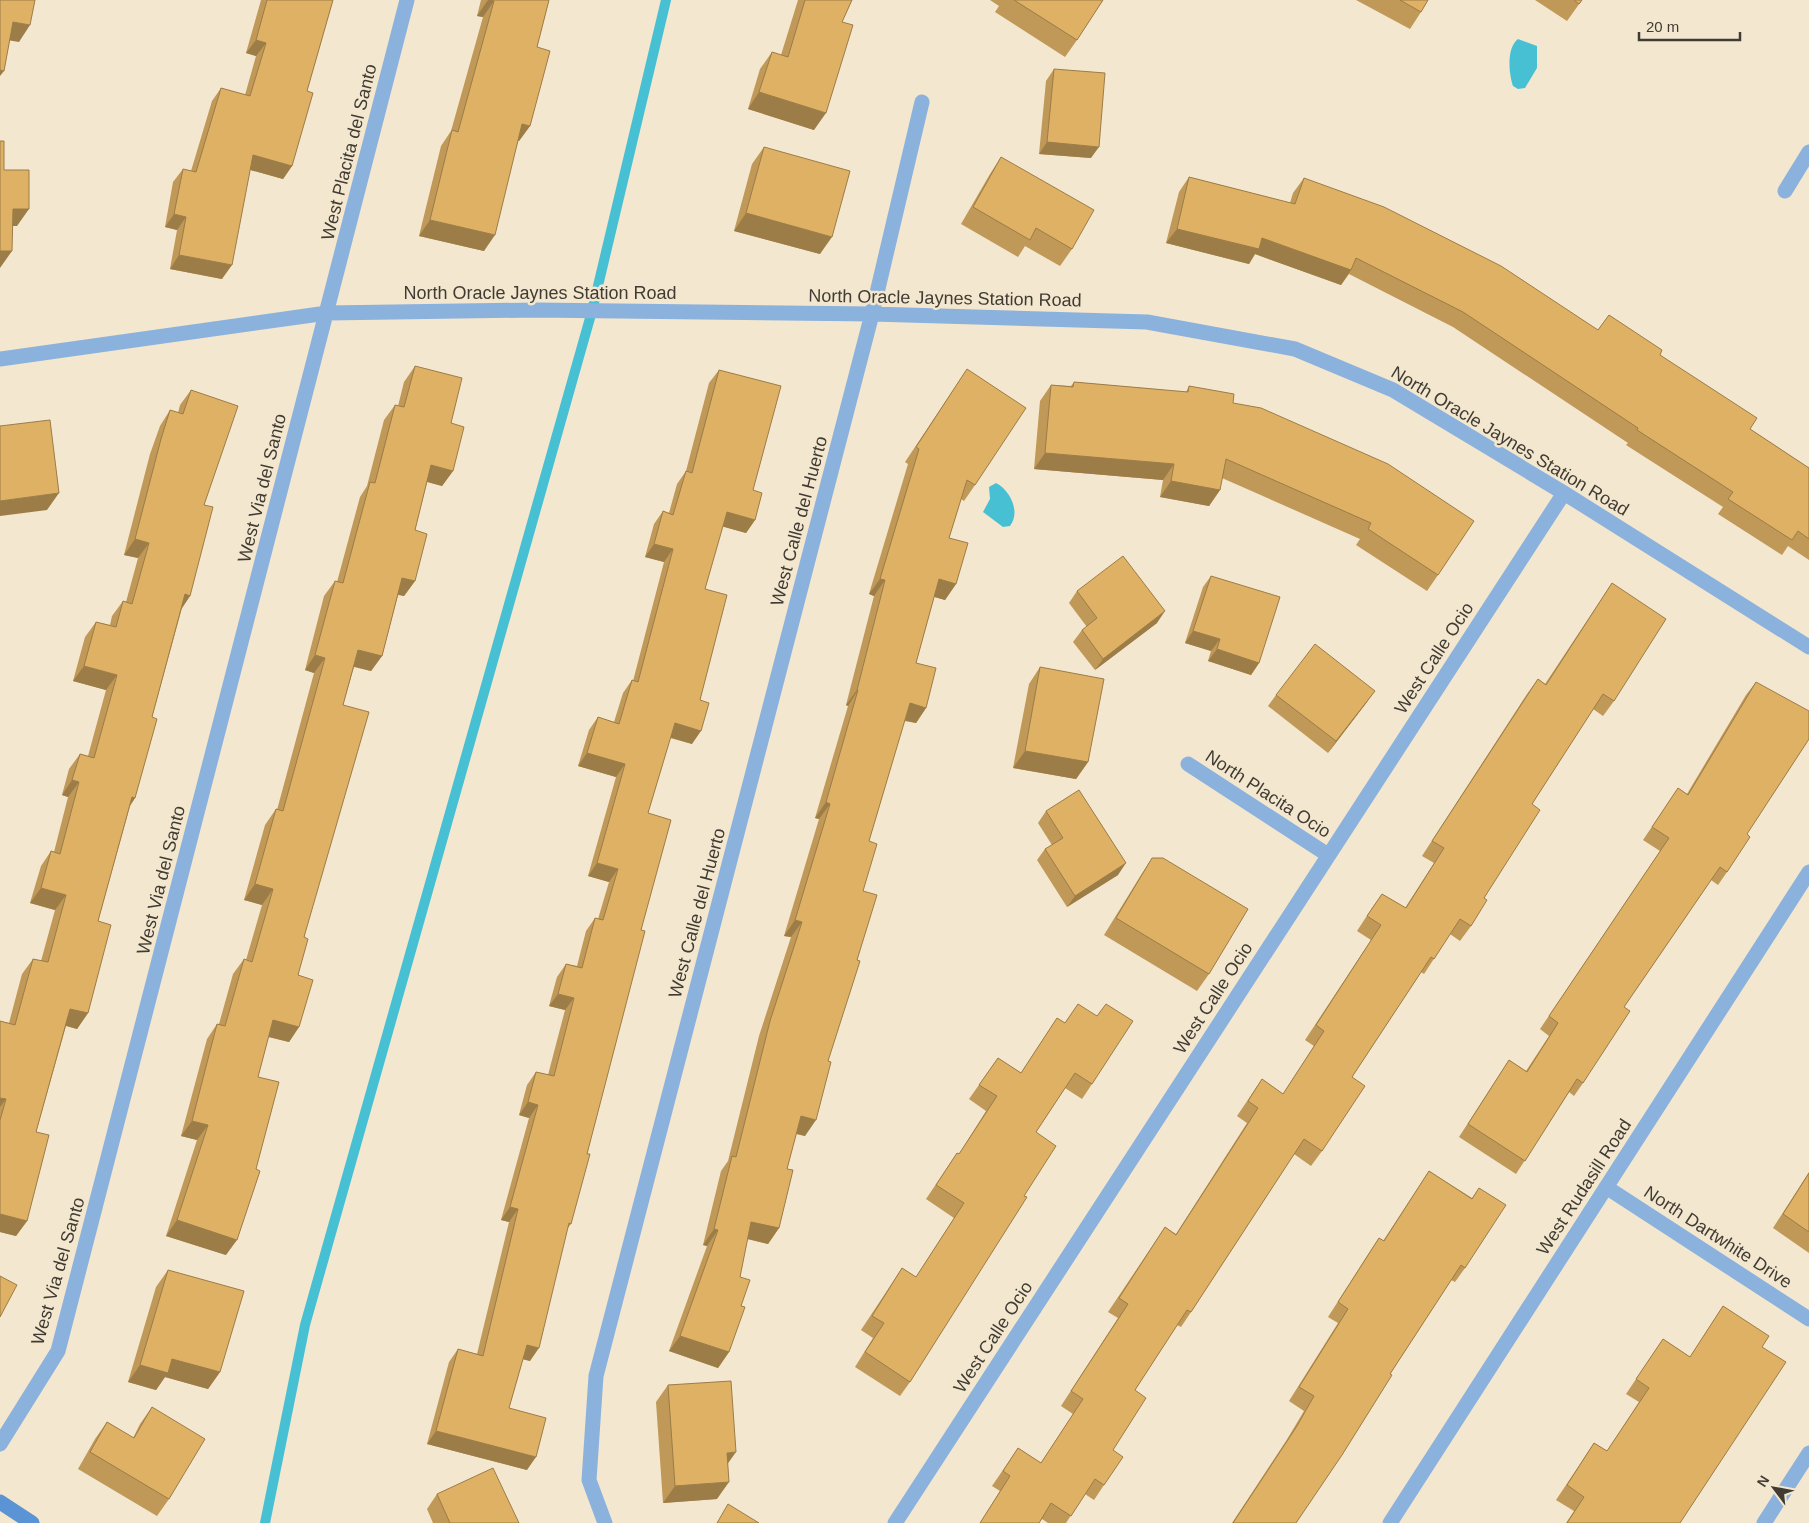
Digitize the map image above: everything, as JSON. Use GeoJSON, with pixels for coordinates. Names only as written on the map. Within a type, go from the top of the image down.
{"type":"FeatureCollection","features":[{"type":"Feature","properties":{"kind":"street","name":"West Placita del Santo"},"geometry":{"type":"LineString","coordinates":[[327,313],[407,0]]}},
{"type":"Feature","properties":{"kind":"street","name":"West Calle del Huerto"},"geometry":{"type":"LineString","coordinates":[[605,1523],[589,1480],[596,1376],[872,314],[922,102]]}},
{"type":"Feature","properties":{"kind":"street"},"geometry":{"type":"LineString","coordinates":[[1785,191],[1809,152]]}},
{"type":"Feature","properties":{"kind":"street","name":"North Oracle Jaynes Station Road"},"geometry":{"type":"LineString","coordinates":[[0,359],[327,313],[535,310],[872,314],[1147,322],[1295,349],[1393,390],[1564,493],[1809,647]]}},
{"type":"Feature","properties":{"kind":"street","name":"West Via del Santo"},"geometry":{"type":"LineString","coordinates":[[0,1444],[58,1351],[327,313]]}},
{"type":"Feature","properties":{"kind":"street","name":"West Calle Ocio"},"geometry":{"type":"LineString","coordinates":[[895,1523],[1564,493]]}},
{"type":"Feature","properties":{"kind":"street","name":"North Placita Ocio"},"geometry":{"type":"LineString","coordinates":[[1188,764],[1328,855]]}},
{"type":"Feature","properties":{"kind":"street","name":"West Rudasill Road"},"geometry":{"type":"LineString","coordinates":[[1390,1523],[1809,872]]}},
{"type":"Feature","properties":{"kind":"street","name":"North Dartwhite Drive"},"geometry":{"type":"LineString","coordinates":[[1606,1187],[1809,1319]]}},
{"type":"Feature","properties":{"kind":"street"},"geometry":{"type":"LineString","coordinates":[[1764,1523],[1809,1453]]}},
{"type":"Feature","properties":{"kind":"street"},"geometry":{"type":"LineString","coordinates":[[0,1502],[32,1523]]}},
{"type":"Feature","properties":{"kind":"water"},"geometry":{"type":"Polygon","coordinates":[[[1518,39],[1537,46],[1537,68],[1525,88],[1518,89],[1513,86],[1510,75],[1510,55],[1514,43],[1518,39]]]}},
{"type":"Feature","properties":{"kind":"water"},"geometry":{"type":"Polygon","coordinates":[[[996,483],[1006,491],[1014,508],[1013,520],[1010,526],[1003,527],[983,512],[990,499],[989,487],[996,483]]]}},
{"type":"Feature","properties":{"kind":"building"},"geometry":{"type":"Polygon","coordinates":[[[0,0],[35,0],[30,25],[13,22],[4,71],[0,70],[0,0]]]}},
{"type":"Feature","properties":{"kind":"building"},"geometry":{"type":"Polygon","coordinates":[[[267,0],[333,0],[307,91],[313,93],[292,166],[253,155],[232,265],[179,255],[186,217],[174,214],[183,169],[196,172],[221,88],[250,96],[266,43],[256,40],[267,0]]]}},
{"type":"Feature","properties":{"kind":"building"},"geometry":{"type":"Polygon","coordinates":[[[489,0],[549,0],[537,47],[550,51],[530,126],[522,124],[495,235],[430,220],[452,130],[458,132],[494,1],[489,0]]]}},
{"type":"Feature","properties":{"kind":"building"},"geometry":{"type":"Polygon","coordinates":[[[805,0],[852,0],[842,22],[853,25],[826,113],[759,92],[772,52],[788,57],[805,0]]]}},
{"type":"Feature","properties":{"kind":"building"},"geometry":{"type":"Polygon","coordinates":[[[1014,0],[1103,0],[1077,40],[1014,0]]]}},
{"type":"Feature","properties":{"kind":"building"},"geometry":{"type":"Polygon","coordinates":[[[1400,0],[1428,0],[1421,12],[1400,0]]]}},
{"type":"Feature","properties":{"kind":"building"},"geometry":{"type":"Polygon","coordinates":[[[1574,0],[1582,0],[1579,4],[1574,0]]]}},
{"type":"Feature","properties":{"kind":"building"},"geometry":{"type":"Polygon","coordinates":[[[1054,69],[1105,73],[1099,147],[1047,142],[1054,69]]]}},
{"type":"Feature","properties":{"kind":"building"},"geometry":{"type":"Polygon","coordinates":[[[0,141],[4,141],[4,170],[29,170],[29,209],[13,209],[12,251],[0,251],[0,141]]]}},
{"type":"Feature","properties":{"kind":"building"},"geometry":{"type":"Polygon","coordinates":[[[764,147],[850,171],[832,237],[746,213],[764,147]]]}},
{"type":"Feature","properties":{"kind":"building"},"geometry":{"type":"Polygon","coordinates":[[[1001,157],[1094,210],[1072,249],[1036,228],[1030,240],[973,207],[1001,157]]]}},
{"type":"Feature","properties":{"kind":"building"},"geometry":{"type":"Polygon","coordinates":[[[1189,177],[1295,204],[1304,178],[1384,207],[1501,266],[1598,330],[1609,315],[1662,350],[1660,355],[1757,418],[1750,429],[1809,468],[1809,539],[1798,531],[1792,540],[1728,499],[1733,492],[1637,430],[1638,428],[1463,312],[1356,258],[1351,270],[1262,238],[1259,249],[1177,229],[1189,177]]]}},
{"type":"Feature","properties":{"kind":"building"},"geometry":{"type":"Polygon","coordinates":[[[415,366],[462,378],[451,423],[464,427],[453,471],[431,465],[415,530],[427,534],[415,581],[402,578],[382,656],[358,650],[343,705],[369,712],[304,937],[308,939],[298,975],[313,980],[299,1027],[273,1020],[258,1077],[279,1082],[256,1169],[260,1171],[237,1240],[177,1220],[208,1125],[192,1121],[217,1024],[225,1026],[244,959],[252,962],[273,889],[255,884],[276,809],[283,811],[325,658],[315,655],[335,581],[343,583],[370,482],[375,483],[395,405],[404,407],[415,366]]]}},
{"type":"Feature","properties":{"kind":"building"},"geometry":{"type":"Polygon","coordinates":[[[967,369],[1026,408],[975,485],[967,480],[949,538],[968,543],[956,584],[939,579],[916,663],[936,668],[926,708],[910,703],[869,841],[877,844],[863,891],[877,895],[857,960],[860,961],[828,1061],[831,1062],[816,1120],[801,1116],[787,1169],[793,1170],[779,1228],[751,1222],[740,1277],[750,1280],[741,1306],[745,1307],[729,1352],[680,1336],[718,1230],[714,1229],[732,1156],[736,1157],[770,1021],[802,922],[795,920],[830,804],[826,802],[858,690],[885,580],[880,579],[919,449],[916,447],[967,369]]]}},
{"type":"Feature","properties":{"kind":"building"},"geometry":{"type":"Polygon","coordinates":[[[719,370],[781,386],[753,490],[762,493],[755,520],[727,512],[705,589],[727,595],[700,700],[709,703],[701,731],[675,723],[648,813],[671,820],[641,930],[645,931],[587,1154],[590,1154],[571,1224],[569,1223],[539,1348],[527,1345],[509,1408],[546,1418],[536,1457],[436,1431],[458,1349],[483,1356],[518,1209],[510,1207],[538,1105],[528,1102],[536,1072],[554,1076],[574,998],[558,994],[566,964],[582,968],[595,918],[603,920],[618,869],[597,863],[625,764],[587,753],[598,717],[619,724],[632,680],[638,682],[673,549],[654,544],[663,511],[673,515],[686,471],[692,473],[719,370]]]}},
{"type":"Feature","properties":{"kind":"building"},"geometry":{"type":"Polygon","coordinates":[[[1074,382],[1188,392],[1189,386],[1234,394],[1233,403],[1261,408],[1388,464],[1474,521],[1438,575],[1368,529],[1371,523],[1226,459],[1220,490],[1171,481],[1174,464],[1045,453],[1051,385],[1073,387],[1074,382]]]}},
{"type":"Feature","properties":{"kind":"building"},"geometry":{"type":"Polygon","coordinates":[[[191,390],[238,406],[204,505],[213,507],[190,596],[185,594],[152,717],[157,719],[135,798],[132,797],[98,921],[111,925],[88,1013],[70,1009],[36,1132],[49,1135],[27,1221],[0,1214],[0,1120],[6,1099],[0,1098],[0,1021],[15,1025],[33,959],[48,962],[66,895],[41,888],[51,851],[60,854],[79,782],[72,780],[80,754],[94,758],[117,675],[84,666],[96,622],[116,627],[123,601],[132,604],[149,543],[135,539],[161,439],[170,410],[183,414],[191,390]]]}},
{"type":"Feature","properties":{"kind":"building"},"geometry":{"type":"Polygon","coordinates":[[[50,420],[59,493],[0,501],[0,426],[50,420]]]}},
{"type":"Feature","properties":{"kind":"building"},"geometry":{"type":"Polygon","coordinates":[[[1123,556],[1165,611],[1103,659],[1082,630],[1097,618],[1077,591],[1123,556]]]}},
{"type":"Feature","properties":{"kind":"building"},"geometry":{"type":"Polygon","coordinates":[[[1211,576],[1280,597],[1259,663],[1217,649],[1220,639],[1193,631],[1211,576]]]}},
{"type":"Feature","properties":{"kind":"building"},"geometry":{"type":"Polygon","coordinates":[[[1612,583],[1666,619],[1614,701],[1603,694],[1532,804],[1540,810],[1484,898],[1487,900],[1471,926],[1460,919],[1434,959],[1431,957],[1352,1077],[1365,1086],[1322,1151],[1304,1139],[1191,1312],[1187,1310],[1135,1390],[1146,1398],[1113,1450],[1123,1457],[1104,1485],[1095,1479],[1071,1516],[1051,1503],[1039,1523],[980,1523],[1010,1476],[1003,1471],[1018,1448],[1041,1463],[1083,1399],[1071,1391],[1128,1304],[1119,1298],[1165,1227],[1176,1235],[1258,1108],[1248,1101],[1262,1079],[1283,1094],[1324,1031],[1316,1025],[1381,925],[1367,916],[1382,894],[1406,908],[1444,848],[1432,841],[1538,679],[1546,685],[1612,583]]]}},
{"type":"Feature","properties":{"kind":"building"},"geometry":{"type":"Polygon","coordinates":[[[1315,644],[1375,691],[1336,741],[1276,695],[1315,644]]]}},
{"type":"Feature","properties":{"kind":"building"},"geometry":{"type":"Polygon","coordinates":[[[1040,667],[1104,679],[1088,762],[1025,751],[1040,667]]]}},
{"type":"Feature","properties":{"kind":"building"},"geometry":{"type":"Polygon","coordinates":[[[1756,682],[1809,711],[1809,739],[1747,834],[1750,837],[1727,872],[1720,867],[1624,1007],[1630,1011],[1583,1083],[1577,1079],[1525,1161],[1468,1124],[1509,1060],[1527,1072],[1558,1023],[1549,1016],[1669,838],[1652,827],[1678,788],[1688,795],[1756,682]]]}},
{"type":"Feature","properties":{"kind":"building"},"geometry":{"type":"Polygon","coordinates":[[[1079,790],[1126,863],[1075,896],[1045,849],[1063,838],[1046,811],[1079,790]]]}},
{"type":"Feature","properties":{"kind":"building"},"geometry":{"type":"Polygon","coordinates":[[[1152,858],[1163,858],[1248,909],[1209,974],[1116,918],[1152,858]]]}},
{"type":"Feature","properties":{"kind":"building"},"geometry":{"type":"Polygon","coordinates":[[[1078,1004],[1097,1016],[1106,1004],[1133,1021],[1092,1084],[1075,1073],[1036,1132],[1056,1146],[1024,1196],[1027,1197],[910,1382],[865,1352],[884,1323],[872,1316],[902,1268],[916,1277],[964,1203],[936,1185],[997,1096],[979,1085],[998,1058],[1021,1073],[1057,1018],[1065,1023],[1078,1004]]]}},
{"type":"Feature","properties":{"kind":"building"},"geometry":{"type":"Polygon","coordinates":[[[1429,1171],[1472,1199],[1479,1188],[1506,1205],[1465,1268],[1461,1265],[1390,1374],[1392,1375],[1342,1455],[1296,1523],[1233,1523],[1297,1426],[1314,1396],[1299,1387],[1348,1309],[1338,1302],[1379,1238],[1384,1241],[1429,1171]]]}},
{"type":"Feature","properties":{"kind":"building"},"geometry":{"type":"Polygon","coordinates":[[[1809,1173],[1809,1232],[1783,1214],[1809,1173]]]}},
{"type":"Feature","properties":{"kind":"building"},"geometry":{"type":"Polygon","coordinates":[[[168,1270],[244,1291],[220,1372],[172,1359],[168,1373],[140,1365],[168,1270]]]}},
{"type":"Feature","properties":{"kind":"building"},"geometry":{"type":"Polygon","coordinates":[[[0,1276],[17,1285],[0,1317],[0,1276]]]}},
{"type":"Feature","properties":{"kind":"building"},"geometry":{"type":"Polygon","coordinates":[[[1723,1306],[1769,1336],[1762,1347],[1786,1362],[1680,1523],[1567,1523],[1584,1497],[1567,1485],[1594,1443],[1607,1451],[1649,1388],[1636,1379],[1663,1339],[1690,1357],[1723,1306]]]}},
{"type":"Feature","properties":{"kind":"building"},"geometry":{"type":"Polygon","coordinates":[[[731,1381],[736,1452],[727,1453],[729,1482],[675,1486],[668,1385],[731,1381]]]}},
{"type":"Feature","properties":{"kind":"building"},"geometry":{"type":"Polygon","coordinates":[[[152,1407],[205,1439],[169,1499],[90,1452],[107,1422],[134,1438],[152,1407]]]}},
{"type":"Feature","properties":{"kind":"building"},"geometry":{"type":"Polygon","coordinates":[[[493,1468],[519,1523],[450,1523],[437,1494],[493,1468]]]}},
{"type":"Feature","properties":{"kind":"building"},"geometry":{"type":"Polygon","coordinates":[[[728,1504],[759,1523],[717,1523],[728,1504]]]}},
{"type":"Feature","properties":{"kind":"waterway"},"geometry":{"type":"LineString","coordinates":[[265,1523],[305,1325],[592,311],[666,0]]}}]}
